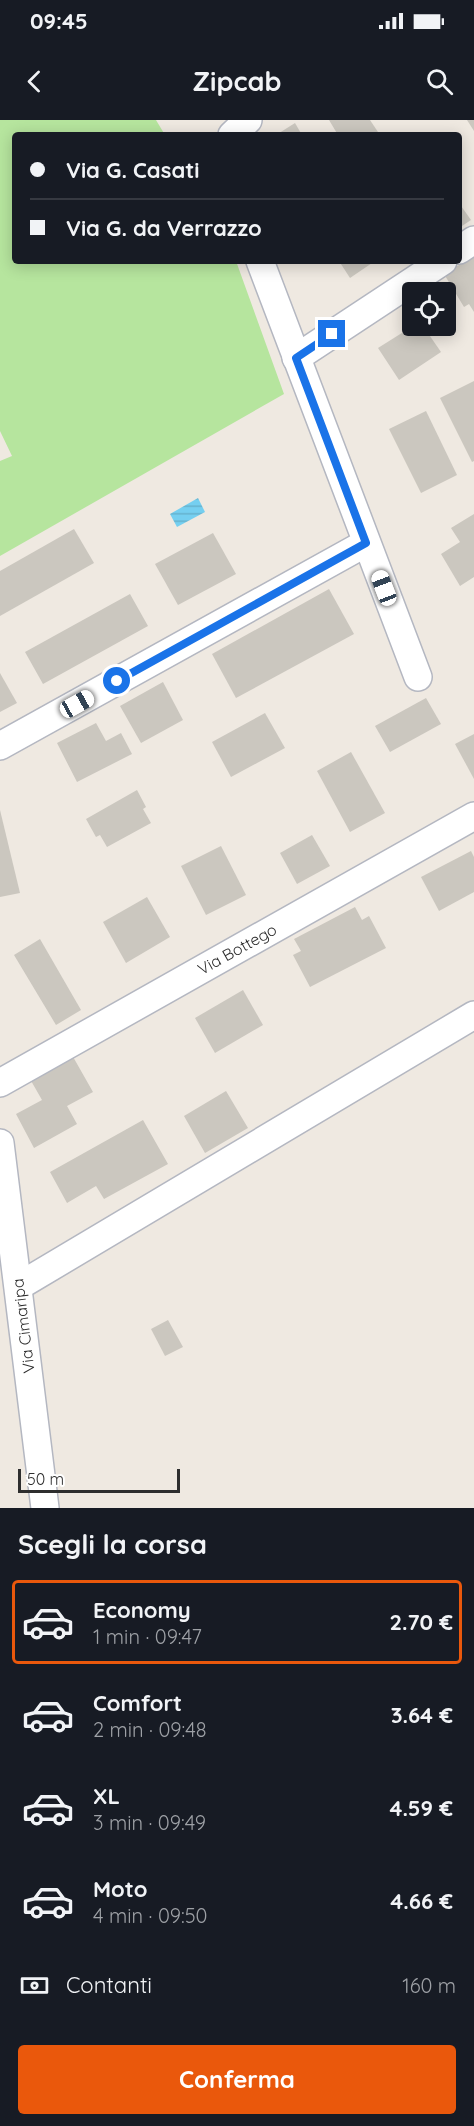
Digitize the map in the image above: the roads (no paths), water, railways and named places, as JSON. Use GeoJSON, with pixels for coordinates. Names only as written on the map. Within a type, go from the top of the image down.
{"type":"FeatureCollection","features":[{"type":"Feature","properties":{"kind":"street"},"geometry":{"type":"LineString","coordinates":[[235,132],[248,120]]}},
{"type":"Feature","properties":{"kind":"street"},"geometry":{"type":"LineString","coordinates":[[261,264],[418,677]]}},
{"type":"Feature","properties":{"kind":"street"},"geometry":{"type":"LineString","coordinates":[[296,358],[438,264]]}},
{"type":"Feature","properties":{"kind":"street"},"geometry":{"type":"LineString","coordinates":[[0,746],[366,543]]}},
{"type":"Feature","properties":{"kind":"street","name":"Via Bottego"},"geometry":{"type":"LineString","coordinates":[[0,1083],[474,816]]}},
{"type":"Feature","properties":{"kind":"street"},"geometry":{"type":"LineString","coordinates":[[18,1286],[474,1016]]}},
{"type":"Feature","properties":{"kind":"street","name":"Via Cimaripa"},"geometry":{"type":"LineString","coordinates":[[0,1143],[45,1508]]}},
{"type":"Feature","properties":{"kind":"water"},"geometry":{"type":"Polygon","coordinates":[[[198,498],[205,512],[177,527],[170,514],[198,498]]]}}]}
